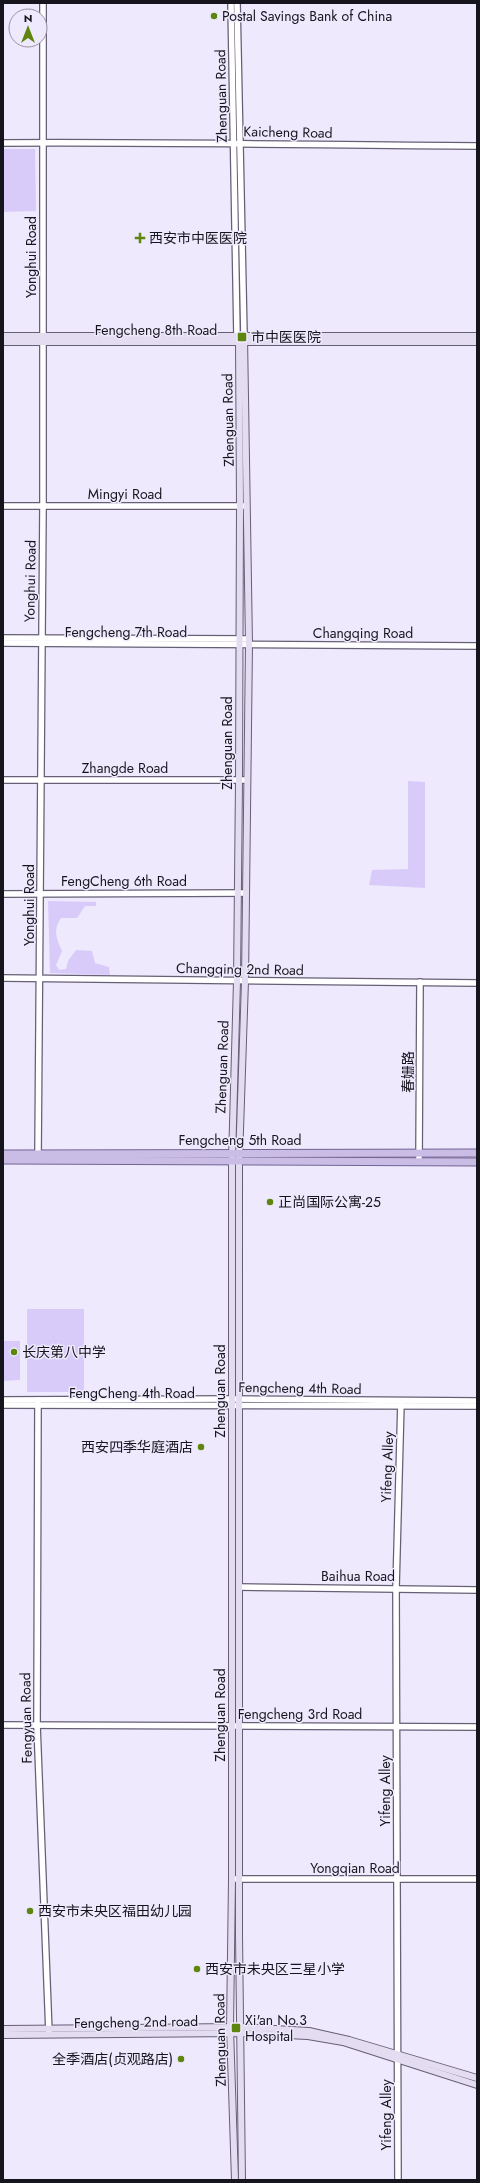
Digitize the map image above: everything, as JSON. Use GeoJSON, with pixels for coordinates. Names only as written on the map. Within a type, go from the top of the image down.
{"type":"FeatureCollection","features":[{"type":"Feature","properties":{"kind":"main road","name":"Fengcheng 8th Road"},"geometry":{"type":"LineString","coordinates":[[3,336],[43,339],[241,339],[477,336]]}},
{"type":"Feature","properties":{"kind":"main road","name":"Fengcheng 8th Road"},"geometry":{"type":"LineString","coordinates":[[3,342],[43,339]]}},
{"type":"Feature","properties":{"kind":"main road","name":"Fengcheng 8th Road"},"geometry":{"type":"LineString","coordinates":[[241,339],[477,342]]}},
{"type":"Feature","properties":{"kind":"main road","name":"Zhenguan Road"},"geometry":{"type":"LineString","coordinates":[[240,1152],[245,981],[248,642],[241,339]]}},
{"type":"Feature","properties":{"kind":"main road","name":"Zhenguan Road"},"geometry":{"type":"LineString","coordinates":[[242,2180],[240,2030],[232,1726],[231,1406],[240,641],[244,506]]}},
{"type":"Feature","properties":{"kind":"main road","name":"Fengcheng 5th Road"},"geometry":{"type":"LineString","coordinates":[[234,1158],[240,1152],[420,1154],[477,1153]]}},
{"type":"Feature","properties":{"kind":"main road","name":"Fengcheng 5th Road"},"geometry":{"type":"LineString","coordinates":[[3,1154],[38,1157],[234,1158],[477,1162]]}},
{"type":"Feature","properties":{"kind":"main road","name":"Fengcheng 5th Road"},"geometry":{"type":"LineString","coordinates":[[3,1160],[38,1157]]}},
{"type":"Feature","properties":{"kind":"main road","name":"Zhenguan Road"},"geometry":{"type":"LineString","coordinates":[[234,1158],[240,1399],[239,1726],[230,2030],[235,2180]]}},
{"type":"Feature","properties":{"kind":"main road","name":"Fengcheng 2nd road"},"geometry":{"type":"LineString","coordinates":[[3,2029],[49,2032]]}},
{"type":"Feature","properties":{"kind":"main road","name":"Fengcheng 2nd road"},"geometry":{"type":"LineString","coordinates":[[3,2035],[49,2032],[240,2030],[325,2038],[477,2078]]}},
{"type":"Feature","properties":{"kind":"main road","name":"Fengcheng 2nd road"},"geometry":{"type":"LineString","coordinates":[[398,2057],[477,2085]]}},
{"type":"Feature","properties":{"kind":"street","name":"Yonghui Road"},"geometry":{"type":"LineString","coordinates":[[38,1157],[43,506],[43,3]]}},
{"type":"Feature","properties":{"kind":"street","name":"Zhenguan Road"},"geometry":{"type":"LineString","coordinates":[[231,3],[241,339]]}},
{"type":"Feature","properties":{"kind":"street","name":"Zhenguan Road"},"geometry":{"type":"LineString","coordinates":[[237,3],[241,143],[241,339]]}},
{"type":"Feature","properties":{"kind":"street","name":"Kaicheng Road"},"geometry":{"type":"LineString","coordinates":[[3,143],[241,143],[477,146]]}},
{"type":"Feature","properties":{"kind":"street","name":"Mingyi Road"},"geometry":{"type":"LineString","coordinates":[[3,506],[244,506]]}},
{"type":"Feature","properties":{"kind":"street","name":"Fengcheng 7th Road"},"geometry":{"type":"LineString","coordinates":[[3,638],[41,641]]}},
{"type":"Feature","properties":{"kind":"street","name":"Fengcheng 7th Road"},"geometry":{"type":"LineString","coordinates":[[3,643],[41,641],[248,642]]}},
{"type":"Feature","properties":{"kind":"street","name":"Changqing Road"},"geometry":{"type":"LineString","coordinates":[[248,642],[477,646]]}},
{"type":"Feature","properties":{"kind":"street","name":"Zhangde Road"},"geometry":{"type":"LineString","coordinates":[[3,780],[247,780]]}},
{"type":"Feature","properties":{"kind":"street","name":"FengCheng 6th Road"},"geometry":{"type":"LineString","coordinates":[[3,894],[246,893]]}},
{"type":"Feature","properties":{"kind":"street","name":"Changqing 2nd Road"},"geometry":{"type":"LineString","coordinates":[[3,978],[477,983]]}},
{"type":"Feature","properties":{"kind":"street","name":"春姗路"},"geometry":{"type":"LineString","coordinates":[[420,982],[420,1162]]}},
{"type":"Feature","properties":{"kind":"street","name":"Fengcheng 4th Road"},"geometry":{"type":"LineString","coordinates":[[3,1400],[38,1402],[240,1399],[401,1404],[477,1401]]}},
{"type":"Feature","properties":{"kind":"street","name":"FengCheng 4th Road"},"geometry":{"type":"LineString","coordinates":[[3,1405],[38,1402],[231,1406],[401,1404],[477,1406]]}},
{"type":"Feature","properties":{"kind":"street","name":"Fengyuan Road"},"geometry":{"type":"LineString","coordinates":[[38,1402],[37,1725],[49,2032]]}},
{"type":"Feature","properties":{"kind":"street","name":"Yifeng Alley"},"geometry":{"type":"LineString","coordinates":[[398,2180],[396,1588],[401,1404]]}},
{"type":"Feature","properties":{"kind":"street","name":"Baihua Road"},"geometry":{"type":"LineString","coordinates":[[239,1587],[477,1590]]}},
{"type":"Feature","properties":{"kind":"street","name":"Fengcheng 3rd Road"},"geometry":{"type":"LineString","coordinates":[[3,1725],[477,1727]]}},
{"type":"Feature","properties":{"kind":"street","name":"Yongqian Road"},"geometry":{"type":"LineString","coordinates":[[235,1879],[477,1879]]}},
{"type":"Feature","properties":{"kind":"shaded area"},"geometry":{"type":"Polygon","coordinates":[[[3,149],[35,149],[36,211],[3,212],[3,149]]]}},
{"type":"Feature","properties":{"kind":"shaded area"},"geometry":{"type":"Polygon","coordinates":[[[408,781],[425,782],[425,888],[369,885],[372,870],[408,869],[408,781]]]}},
{"type":"Feature","properties":{"kind":"shaded area"},"geometry":{"type":"Polygon","coordinates":[[[48,901],[96,902],[96,906],[85,906],[77,918],[61,918],[58,922],[56,934],[62,951],[56,965],[59,970],[66,969],[68,961],[76,950],[92,951],[95,963],[109,967],[110,975],[50,973],[48,901]]]}},
{"type":"Feature","properties":{"kind":"shaded area"},"geometry":{"type":"Polygon","coordinates":[[[27,1309],[84,1309],[84,1392],[27,1392],[27,1309]]]}},
{"type":"Feature","properties":{"kind":"shaded area"},"geometry":{"type":"Polygon","coordinates":[[[3,1341],[20,1341],[20,1380],[3,1381],[3,1341]]]}},
{"type":"Feature","properties":{"kind":"place","name":"Postal Savings Bank of China"},"geometry":{"type":"Point","coordinates":[214,16]}},
{"type":"Feature","properties":{"kind":"place","name":"西安市中医医院"},"geometry":{"type":"Point","coordinates":[140,238]}},
{"type":"Feature","properties":{"kind":"place","name":"市中医医院"},"geometry":{"type":"Point","coordinates":[242,337]}},
{"type":"Feature","properties":{"kind":"place","name":"正尚国际公寓-25"},"geometry":{"type":"Point","coordinates":[270,1202]}},
{"type":"Feature","properties":{"kind":"place","name":"长庆第八中学"},"geometry":{"type":"Point","coordinates":[14,1352]}},
{"type":"Feature","properties":{"kind":"place","name":"西安四季华庭酒店"},"geometry":{"type":"Point","coordinates":[201,1447]}},
{"type":"Feature","properties":{"kind":"place","name":"西安市未央区福田幼儿园"},"geometry":{"type":"Point","coordinates":[30,1911]}},
{"type":"Feature","properties":{"kind":"place","name":"西安市未央区三星小学"},"geometry":{"type":"Point","coordinates":[197,1969]}},
{"type":"Feature","properties":{"kind":"place","name":"Xi'an No.3 Hospital"},"geometry":{"type":"Point","coordinates":[236,2028]}},
{"type":"Feature","properties":{"kind":"place","name":"全季酒店(贞观路店)"},"geometry":{"type":"Point","coordinates":[181,2059]}}]}
